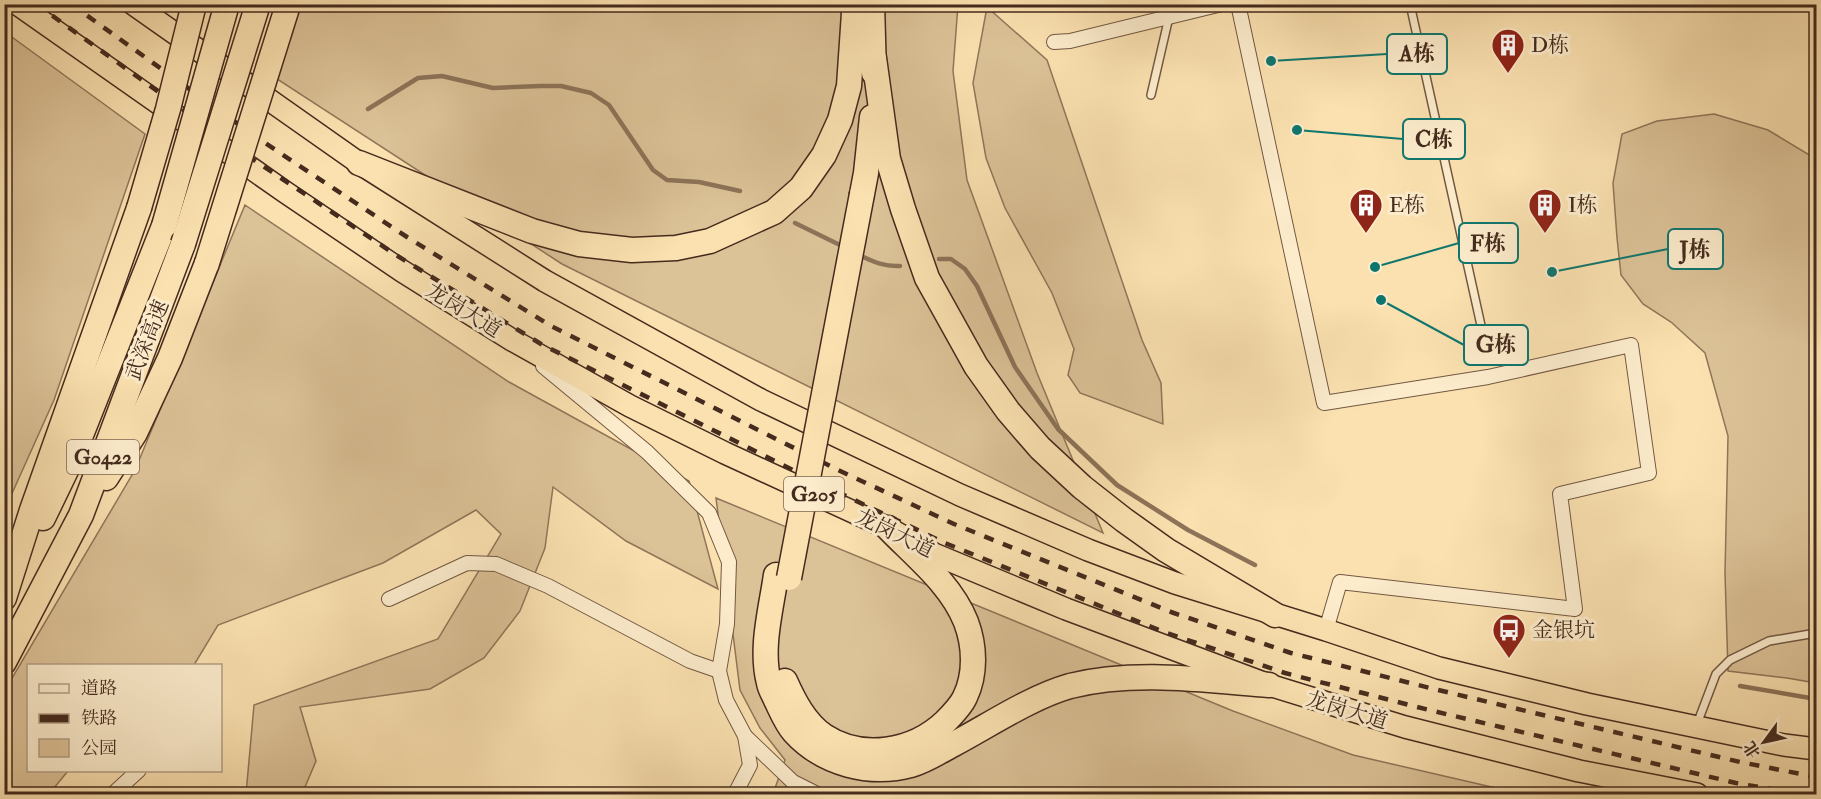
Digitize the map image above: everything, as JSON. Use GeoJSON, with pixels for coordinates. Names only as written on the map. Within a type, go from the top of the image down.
{"type":"FeatureCollection","features":[{"type":"Feature","properties":{"kind":"highway","name":"龙岗大道"},"geometry":{"type":"LineString","coordinates":[[17,4],[285,192],[402,271],[512,340],[630,406],[725,453],[888,528],[934,554],[1055,604],[1269,685],[1405,728],[1579,771],[1697,795]]}},
{"type":"Feature","properties":{"kind":"highway"},"geometry":{"type":"LineString","coordinates":[[133,4],[359,163],[545,280],[761,400],[960,495],[1088,550],[1175,583],[1440,668],[1587,704],[1784,745],[1816,749]]}},
{"type":"Feature","properties":{"kind":"highway"},"geometry":{"type":"LineString","coordinates":[[4,598],[32,510],[139,208],[168,109],[194,4]]}},
{"type":"Feature","properties":{"kind":"highway","name":"武深高速"},"geometry":{"type":"LineString","coordinates":[[4,598],[71,460],[164,226],[227,4]]}},
{"type":"Feature","properties":{"kind":"highway","name":"武深高速"},"geometry":{"type":"LineString","coordinates":[[4,662],[81,515],[183,244],[258,4]]}},
{"type":"Feature","properties":{"kind":"highway"},"geometry":{"type":"LineString","coordinates":[[81,515],[135,433],[170,358],[207,262],[288,6]]}},
{"type":"Feature","properties":{"kind":"highway"},"geometry":{"type":"LineString","coordinates":[[359,163],[532,231],[579,244],[632,250],[676,248],[710,241],[774,212],[801,188],[824,155],[840,120],[849,86],[859,7]]}},
{"type":"Feature","properties":{"kind":"highway"},"geometry":{"type":"LineString","coordinates":[[859,7],[874,58],[888,159],[927,278],[982,375],[1008,411],[1040,448],[1082,487],[1166,550],[1275,615]]}},
{"type":"Feature","properties":{"kind":"highway"},"geometry":{"type":"LineString","coordinates":[[859,7],[861,96],[855,193],[783,577],[768,624],[766,655],[769,684],[793,731],[813,749],[836,761],[860,768],[888,769],[912,764],[934,755],[1043,696],[1089,682],[1146,678],[1269,685]]}},
{"type":"Feature","properties":{"kind":"highway"},"geometry":{"type":"LineString","coordinates":[[855,193],[867,173],[873,105],[874,58]]}},
{"type":"Feature","properties":{"kind":"highway"},"geometry":{"type":"LineString","coordinates":[[783,577],[780,656],[784,680],[808,721],[823,735],[842,746],[865,751],[887,751],[925,737],[941,726],[964,699],[971,681],[973,661],[971,639],[954,598],[942,582],[888,528]]}},
{"type":"Feature","properties":{"kind":"street"},"geometry":{"type":"LineString","coordinates":[[1054,42],[1070,41],[1222,4]]}},
{"type":"Feature","properties":{"kind":"street"},"geometry":{"type":"LineString","coordinates":[[1238,4],[1324,403],[1488,377],[1631,345],[1649,473],[1560,494],[1575,609],[1340,582],[1326,630]]}},
{"type":"Feature","properties":{"kind":"street"},"geometry":{"type":"LineString","coordinates":[[512,340],[647,452],[709,513],[729,562],[727,624],[719,670],[726,700],[746,736],[794,782],[818,795]]}},
{"type":"Feature","properties":{"kind":"street"},"geometry":{"type":"LineString","coordinates":[[389,599],[467,563],[496,564],[548,586],[690,662],[719,670]]}},
{"type":"Feature","properties":{"kind":"street"},"geometry":{"type":"LineString","coordinates":[[735,795],[750,765],[746,736]]}},
{"type":"Feature","properties":{"kind":"street"},"geometry":{"type":"LineString","coordinates":[[113,795],[138,772]]}},
{"type":"Feature","properties":{"kind":"lane"},"geometry":{"type":"LineString","coordinates":[[1410,4],[1484,339]]}},
{"type":"Feature","properties":{"kind":"lane"},"geometry":{"type":"LineString","coordinates":[[1151,96],[1169,17]]}},
{"type":"Feature","properties":{"kind":"lane"},"geometry":{"type":"LineString","coordinates":[[1696,726],[1716,674],[1730,660],[1769,641],[1816,633]]}},
{"type":"Feature","properties":{"kind":"green space"},"geometry":{"type":"Polygon","coordinates":[[[298,5],[958,5],[953,71],[967,180],[1037,373],[1103,533],[562,264],[277,79],[298,5]]]}},
{"type":"Feature","properties":{"kind":"green space"},"geometry":{"type":"Polygon","coordinates":[[[987,7],[1047,60],[1142,340],[1161,383],[1163,424],[1080,393],[1068,375],[1074,349],[1052,293],[1005,208],[986,158],[973,83],[987,7]]]}},
{"type":"Feature","properties":{"kind":"green space"},"geometry":{"type":"Polygon","coordinates":[[[5,32],[145,134],[54,400],[5,509],[5,32]]]}},
{"type":"Feature","properties":{"kind":"green space"},"geometry":{"type":"Polygon","coordinates":[[[1714,114],[1768,130],[1816,159],[1816,683],[1728,671],[1725,573],[1728,436],[1705,353],[1671,322],[1643,304],[1621,275],[1613,183],[1622,134],[1657,121],[1714,114]]]}},
{"type":"Feature","properties":{"kind":"green space"},"geometry":{"type":"Polygon","coordinates":[[[245,205],[509,382],[689,481],[718,589],[626,541],[553,487],[545,548],[520,611],[484,658],[430,689],[300,707],[316,761],[302,794],[246,794],[254,705],[438,639],[501,534],[476,510],[383,563],[218,625],[195,664],[27,664],[27,772],[67,772],[49,794],[5,794],[5,690],[135,470],[245,205]]]}},
{"type":"Feature","properties":{"kind":"green space"},"geometry":{"type":"Polygon","coordinates":[[[716,498],[1233,711],[1353,755],[1522,794],[773,794],[785,760],[760,728],[740,690],[716,498]]]}},
{"type":"Feature","properties":{"kind":"waterway"},"geometry":{"type":"LineString","coordinates":[[368,109],[418,78],[442,76],[493,88],[561,86],[591,93],[609,105],[653,170],[667,180],[699,182],[740,191]]}},
{"type":"Feature","properties":{"kind":"waterway"},"geometry":{"type":"LineString","coordinates":[[795,223],[844,247]]}},
{"type":"Feature","properties":{"kind":"waterway"},"geometry":{"type":"LineString","coordinates":[[859,255],[884,265],[900,266]]}},
{"type":"Feature","properties":{"kind":"waterway"},"geometry":{"type":"LineString","coordinates":[[939,259],[951,259],[965,269],[977,286],[1015,367],[1058,429],[1117,485],[1188,530],[1255,565]]}},
{"type":"Feature","properties":{"kind":"waterway"},"geometry":{"type":"LineString","coordinates":[[1740,686],[1816,699]]}},
{"type":"Feature","properties":{"kind":"railway"},"geometry":{"type":"LineString","coordinates":[[36,4],[248,156],[396,255],[541,344],[829,488],[945,543],[1164,632],[1285,673],[1429,710],[1736,783],[1799,794]]}},
{"type":"Feature","properties":{"kind":"railway"},"geometry":{"type":"LineString","coordinates":[[71,4],[259,139],[407,237],[551,326],[838,470],[954,524],[1171,612],[1291,653],[1740,762],[1816,777]]}},
{"type":"Feature","properties":{"kind":"place","name":"A栋"},"geometry":{"type":"Point","coordinates":[1271,61]}},
{"type":"Feature","properties":{"kind":"place","name":"D栋"},"geometry":{"type":"Point","coordinates":[1508,74]}},
{"type":"Feature","properties":{"kind":"place","name":"C栋"},"geometry":{"type":"Point","coordinates":[1297,130]}},
{"type":"Feature","properties":{"kind":"place","name":"E栋"},"geometry":{"type":"Point","coordinates":[1366,234]}},
{"type":"Feature","properties":{"kind":"place","name":"I栋"},"geometry":{"type":"Point","coordinates":[1545,234]}},
{"type":"Feature","properties":{"kind":"place","name":"F栋"},"geometry":{"type":"Point","coordinates":[1375,267]}},
{"type":"Feature","properties":{"kind":"place","name":"J栋"},"geometry":{"type":"Point","coordinates":[1552,272]}},
{"type":"Feature","properties":{"kind":"place","name":"G栋"},"geometry":{"type":"Point","coordinates":[1381,300]}},
{"type":"Feature","properties":{"kind":"place","name":"金银坑"},"geometry":{"type":"Point","coordinates":[1509,659]}}]}
